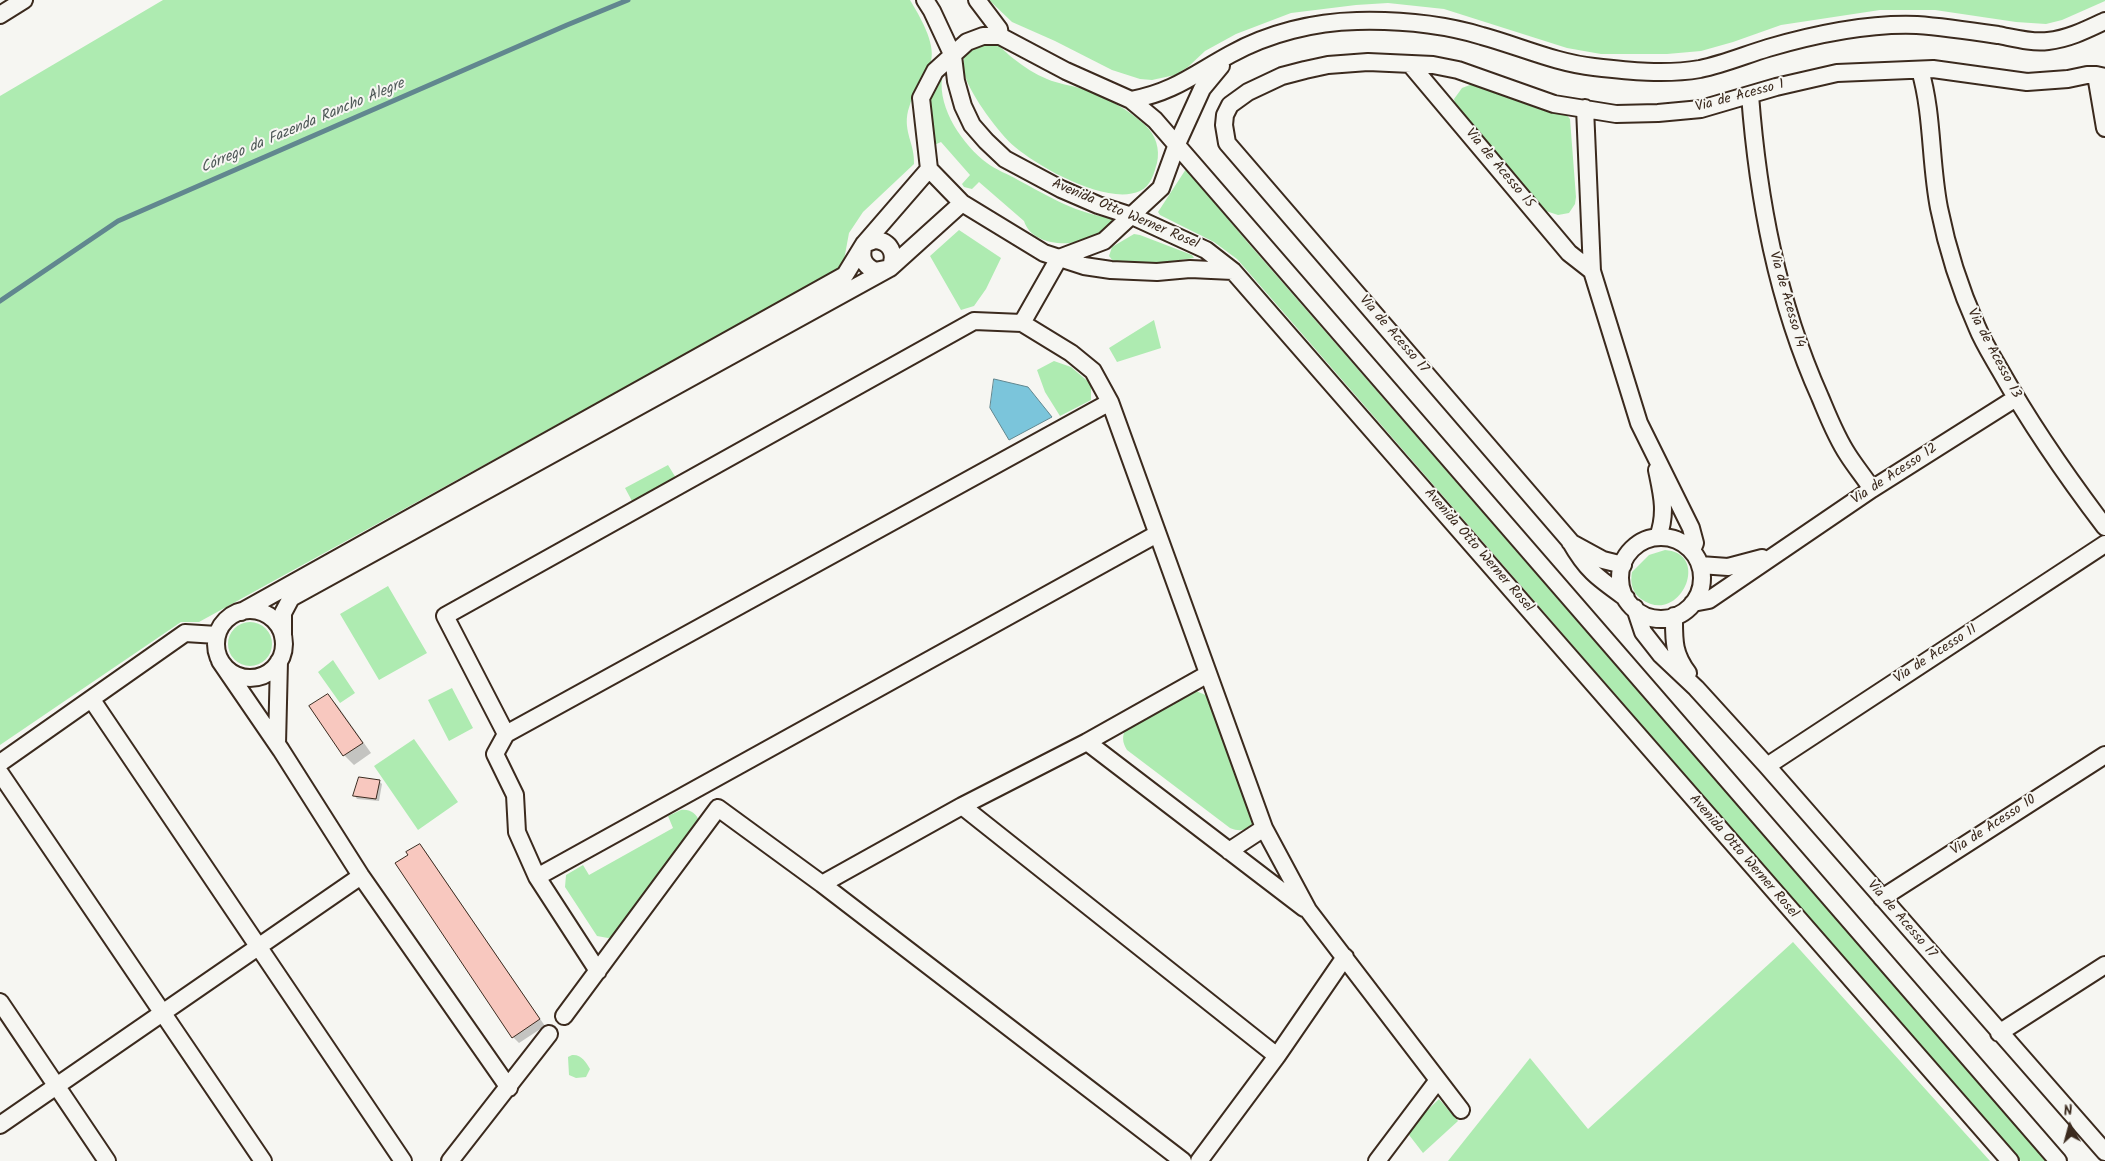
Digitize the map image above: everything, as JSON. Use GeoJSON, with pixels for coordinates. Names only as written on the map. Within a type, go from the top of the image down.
{"type":"FeatureCollection","features":[{"type":"Feature","properties":{"kind":"street"},"geometry":{"type":"LineString","coordinates":[[0,16],[24,0]]}},
{"type":"Feature","properties":{"kind":"street","name":"Avenida Otto Werner Rosel"},"geometry":{"type":"LineString","coordinates":[[925,0],[953,56],[956,81],[963,106],[972,125],[999,153],[1028,172],[1061,189],[1098,205],[1132,216],[1206,250],[1233,271],[2010,1161]]}},
{"type":"Feature","properties":{"kind":"street"},"geometry":{"type":"LineString","coordinates":[[977,0],[998,29],[1000,36]]}},
{"type":"Feature","properties":{"kind":"street"},"geometry":{"type":"LineString","coordinates":[[1131,100],[1164,92],[1187,81],[1233,53],[1262,40],[1324,23],[1359,21],[1434,25],[1484,36],[1590,67],[1664,73],[1700,69],[1733,61],[1791,42],[1845,30],[1917,25],[2046,41],[2080,33],[2105,21]]}},
{"type":"Feature","properties":{"kind":"street"},"geometry":{"type":"LineString","coordinates":[[1233,271],[1190,269],[1157,272],[1111,270],[1084,266],[1044,253],[962,203],[929,169],[921,98],[935,71],[967,42],[983,36],[1000,36],[1066,72],[1131,100],[1156,120],[2058,1161]]}},
{"type":"Feature","properties":{"kind":"street"},"geometry":{"type":"LineString","coordinates":[[1022,323],[1059,258],[1104,241],[1161,188],[1177,144],[1202,89],[1233,53]]}},
{"type":"Feature","properties":{"kind":"street","name":"Via de Acesso 1"},"geometry":{"type":"LineString","coordinates":[[1224,126],[1230,106],[1238,98],[1254,88],[1282,76],[1328,65],[1368,62],[1433,64],[1458,70],[1554,104],[1616,114],[1658,114],[1701,109],[1802,80],[1837,73],[1920,70],[1950,71],[2000,80],[2027,82],[2101,76]]}},
{"type":"Feature","properties":{"kind":"street","name":"Via de Acesso 15"},"geometry":{"type":"LineString","coordinates":[[1410,64],[1569,253],[1592,271]]}},
{"type":"Feature","properties":{"kind":"street","name":"Via de Acesso 13"},"geometry":{"type":"LineString","coordinates":[[1920,70],[1925,86],[1939,208],[1963,294],[1978,329],[2016,398],[2056,460],[2105,527]]}},
{"type":"Feature","properties":{"kind":"street"},"geometry":{"type":"LineString","coordinates":[[2101,76],[2105,128]]}},
{"type":"Feature","properties":{"kind":"street","name":"Via de Acesso 14"},"geometry":{"type":"LineString","coordinates":[[1750,95],[1757,172],[1769,237],[1797,343],[1833,427],[1847,454],[1872,489]]}},
{"type":"Feature","properties":{"kind":"street"},"geometry":{"type":"LineString","coordinates":[[1585,108],[1592,271],[1639,423],[1673,488],[1691,528],[1695,543],[1692,550]]}},
{"type":"Feature","properties":{"kind":"street","name":"Via de Acesso 17"},"geometry":{"type":"LineString","coordinates":[[1224,126],[1227,143],[1570,541],[1581,560],[1593,575],[1630,603],[1643,632],[1676,671],[1696,688],[1767,766],[2105,1152]]}},
{"type":"Feature","properties":{"kind":"street"},"geometry":{"type":"LineString","coordinates":[[509,1088],[361,876],[277,744],[220,662],[216,644],[217,635],[222,625],[230,617],[845,275],[864,244],[929,169]]}},
{"type":"Feature","properties":{"kind":"street"},"geometry":{"type":"LineString","coordinates":[[220,662],[235,675],[245,678],[265,675],[273,669],[282,653],[282,613],[291,598],[890,268],[962,203]]}},
{"type":"Feature","properties":{"kind":"street"},"geometry":{"type":"LineString","coordinates":[[864,244],[861,253],[865,264],[875,271],[890,268]]}},
{"type":"Feature","properties":{"kind":"street"},"geometry":{"type":"LineString","coordinates":[[506,734],[445,616],[974,321],[1022,323],[1072,353],[1094,371],[1110,402],[1264,828],[1308,910],[1461,1110]]}},
{"type":"Feature","properties":{"kind":"street","name":"Via de Acesso 12"},"geometry":{"type":"LineString","coordinates":[[1694,603],[1709,600],[1872,489],[2016,398]]}},
{"type":"Feature","properties":{"kind":"street"},"geometry":{"type":"LineString","coordinates":[[598,971],[537,877],[517,832],[516,795],[496,754],[506,734],[1110,402]]}},
{"type":"Feature","properties":{"kind":"street"},"geometry":{"type":"LineString","coordinates":[[1655,456],[1664,509],[1663,523],[1658,537]]}},
{"type":"Feature","properties":{"kind":"street"},"geometry":{"type":"LineString","coordinates":[[537,877],[1157,534]]}},
{"type":"Feature","properties":{"kind":"street"},"geometry":{"type":"LineString","coordinates":[[1658,537],[1676,540],[1692,550],[1700,565],[1702,578],[1700,591],[1694,603],[1685,611],[1674,616],[1660,618],[1647,616],[1630,603],[1621,582],[1622,565],[1628,554],[1636,546],[1646,540],[1658,537]]}},
{"type":"Feature","properties":{"kind":"street","name":"Via de Acesso 17"},"geometry":{"type":"LineString","coordinates":[[1570,541],[1604,560],[1622,565]]}},
{"type":"Feature","properties":{"kind":"street","name":"Via de Acesso 11"},"geometry":{"type":"LineString","coordinates":[[1767,766],[2105,544]]}},
{"type":"Feature","properties":{"kind":"street","name":"Via de Acesso 12"},"geometry":{"type":"LineString","coordinates":[[1700,565],[1738,566],[1776,553]]}},
{"type":"Feature","properties":{"kind":"street"},"geometry":{"type":"LineString","coordinates":[[241,612],[252,611],[262,613],[272,619],[279,627],[283,637]]}},
{"type":"Feature","properties":{"kind":"street","name":"Via de Acesso 17"},"geometry":{"type":"LineString","coordinates":[[1674,616],[1674,639],[1677,656],[1696,688]]}},
{"type":"Feature","properties":{"kind":"street"},"geometry":{"type":"LineString","coordinates":[[0,763],[185,633],[217,635]]}},
{"type":"Feature","properties":{"kind":"street"},"geometry":{"type":"LineString","coordinates":[[277,744],[279,661]]}},
{"type":"Feature","properties":{"kind":"street"},"geometry":{"type":"LineString","coordinates":[[822,884],[962,806],[1087,742],[1208,674]]}},
{"type":"Feature","properties":{"kind":"street"},"geometry":{"type":"LineString","coordinates":[[92,700],[403,1161]]}},
{"type":"Feature","properties":{"kind":"street"},"geometry":{"type":"LineString","coordinates":[[1087,742],[1308,910]]}},
{"type":"Feature","properties":{"kind":"street","name":"Via de Acesso 10"},"geometry":{"type":"LineString","coordinates":[[1882,898],[2105,755]]}},
{"type":"Feature","properties":{"kind":"street"},"geometry":{"type":"LineString","coordinates":[[0,773],[263,1161]]}},
{"type":"Feature","properties":{"kind":"street"},"geometry":{"type":"LineString","coordinates":[[697,790],[718,808],[822,884],[1183,1161]]}},
{"type":"Feature","properties":{"kind":"street"},"geometry":{"type":"LineString","coordinates":[[962,806],[1276,1056]]}},
{"type":"Feature","properties":{"kind":"street"},"geometry":{"type":"LineString","coordinates":[[564,1016],[718,808]]}},
{"type":"Feature","properties":{"kind":"street"},"geometry":{"type":"LineString","coordinates":[[1229,851],[1264,828]]}},
{"type":"Feature","properties":{"kind":"street"},"geometry":{"type":"LineString","coordinates":[[0,1125],[361,876]]}},
{"type":"Feature","properties":{"kind":"street"},"geometry":{"type":"LineString","coordinates":[[1199,1161],[1276,1056],[1345,957]]}},
{"type":"Feature","properties":{"kind":"street"},"geometry":{"type":"LineString","coordinates":[[1999,1033],[2105,965]]}},
{"type":"Feature","properties":{"kind":"street"},"geometry":{"type":"LineString","coordinates":[[0,1002],[107,1161]]}},
{"type":"Feature","properties":{"kind":"street"},"geometry":{"type":"LineString","coordinates":[[450,1161],[509,1088],[549,1034]]}},
{"type":"Feature","properties":{"kind":"street"},"geometry":{"type":"LineString","coordinates":[[1377,1161],[1438,1080]]}},
{"type":"Feature","properties":{"kind":"green space"},"geometry":{"type":"Polygon","coordinates":[[[163,0],[910,0],[926,29],[932,54],[928,68],[919,82],[908,111],[907,125],[914,164],[863,212],[849,233],[844,260],[836,271],[199,622],[181,622],[0,745],[0,96],[163,0]]]}},
{"type":"Feature","properties":{"kind":"green space"},"geometry":{"type":"Polygon","coordinates":[[[989,0],[2105,1],[2062,20],[2046,24],[2016,22],[1935,10],[1880,10],[1781,25],[1701,51],[1667,54],[1601,54],[1567,48],[1444,9],[1388,3],[1356,5],[1291,13],[1236,34],[1205,51],[1188,67],[1175,75],[1152,80],[1140,79],[1112,70],[1012,22],[989,0]]]}},
{"type":"Feature","properties":{"kind":"green space"},"geometry":{"type":"Polygon","coordinates":[[[976,43],[994,43],[1038,75],[1051,81],[1099,95],[1139,119],[1152,133],[1157,147],[1157,163],[1152,179],[1147,186],[1140,191],[1126,194],[1093,189],[1057,174],[1026,156],[1015,147],[986,114],[965,76],[963,68],[964,54],[976,43]]]}},
{"type":"Feature","properties":{"kind":"green space"},"geometry":{"type":"Polygon","coordinates":[[[939,78],[942,78],[944,102],[948,114],[961,136],[978,155],[994,168],[1064,204],[1088,213],[1113,218],[1107,228],[1096,236],[1083,241],[1068,243],[1041,239],[1030,232],[1024,221],[979,182],[972,189],[964,187],[962,184],[970,175],[941,142],[932,146],[925,97],[939,78]]]}},
{"type":"Feature","properties":{"kind":"green space"},"geometry":{"type":"Polygon","coordinates":[[[1475,83],[1564,112],[1570,119],[1576,197],[1575,204],[1569,213],[1558,215],[1546,211],[1455,103],[1454,99],[1462,88],[1475,83]]]}},
{"type":"Feature","properties":{"kind":"green space"},"geometry":{"type":"Polygon","coordinates":[[[1186,169],[1249,244],[2047,1161],[2021,1161],[1237,259],[1214,242],[1160,215],[1158,212],[1186,169]]]}},
{"type":"Feature","properties":{"kind":"green space"},"geometry":{"type":"Polygon","coordinates":[[[959,230],[1001,258],[986,289],[974,306],[961,310],[930,256],[959,230]]]}},
{"type":"Feature","properties":{"kind":"green space"},"geometry":{"type":"Polygon","coordinates":[[[1134,234],[1192,255],[1194,258],[1151,264],[1114,262],[1109,256],[1112,247],[1134,234]]]}},
{"type":"Feature","properties":{"kind":"green space"},"geometry":{"type":"Polygon","coordinates":[[[1154,320],[1161,348],[1117,362],[1109,348],[1154,320]]]}},
{"type":"Feature","properties":{"kind":"green space"},"geometry":{"type":"Polygon","coordinates":[[[1054,361],[1071,367],[1091,384],[1091,400],[1060,416],[1045,392],[1037,370],[1054,361]]]}},
{"type":"Feature","properties":{"kind":"green space"},"geometry":{"type":"Polygon","coordinates":[[[668,465],[676,478],[632,501],[625,488],[668,465]]]}},
{"type":"Feature","properties":{"kind":"green space"},"geometry":{"type":"Polygon","coordinates":[[[1665,550],[1679,554],[1687,563],[1688,574],[1685,586],[1678,597],[1668,604],[1655,605],[1641,599],[1636,593],[1631,580],[1632,572],[1649,555],[1665,550]]]}},
{"type":"Feature","properties":{"kind":"green space"},"geometry":{"type":"Polygon","coordinates":[[[388,586],[427,653],[379,680],[340,614],[388,586]]]}},
{"type":"Feature","properties":{"kind":"green space"},"geometry":{"type":"Polygon","coordinates":[[[246,622],[254,622],[266,628],[272,644],[266,660],[254,666],[246,666],[234,660],[228,648],[228,640],[234,628],[246,622]]]}},
{"type":"Feature","properties":{"kind":"green space"},"geometry":{"type":"Polygon","coordinates":[[[333,660],[355,693],[340,703],[318,672],[333,660]]]}},
{"type":"Feature","properties":{"kind":"green space"},"geometry":{"type":"Polygon","coordinates":[[[452,688],[473,728],[449,741],[428,700],[452,688]]]}},
{"type":"Feature","properties":{"kind":"green space"},"geometry":{"type":"Polygon","coordinates":[[[1196,691],[1208,696],[1254,822],[1246,829],[1237,830],[1230,828],[1127,750],[1123,742],[1126,728],[1189,692],[1196,691]]]}},
{"type":"Feature","properties":{"kind":"green space"},"geometry":{"type":"Polygon","coordinates":[[[414,739],[458,802],[418,830],[374,766],[414,739]]]}},
{"type":"Feature","properties":{"kind":"green space"},"geometry":{"type":"Polygon","coordinates":[[[681,810],[692,812],[699,821],[613,937],[597,936],[565,887],[566,875],[583,865],[589,875],[673,828],[668,816],[681,810]]]}},
{"type":"Feature","properties":{"kind":"green space"},"geometry":{"type":"Polygon","coordinates":[[[1793,942],[1990,1161],[1448,1161],[1530,1058],[1588,1129],[1793,942]]]}},
{"type":"Feature","properties":{"kind":"green space"},"geometry":{"type":"Polygon","coordinates":[[[572,1055],[581,1057],[585,1061],[590,1069],[586,1077],[576,1078],[569,1075],[568,1057],[572,1055]]]}},
{"type":"Feature","properties":{"kind":"green space"},"geometry":{"type":"Polygon","coordinates":[[[1439,1099],[1458,1121],[1423,1153],[1406,1131],[1439,1099]]]}},
{"type":"Feature","properties":{"kind":"water"},"geometry":{"type":"Polygon","coordinates":[[[994,379],[1028,387],[1052,417],[1009,440],[990,408],[994,379]]]}},
{"type":"Feature","properties":{"kind":"building"},"geometry":{"type":"Polygon","coordinates":[[[328,694],[363,743],[343,756],[309,706],[328,694]]]}},
{"type":"Feature","properties":{"kind":"building"},"geometry":{"type":"Polygon","coordinates":[[[359,777],[380,780],[376,799],[353,796],[359,777]]]}},
{"type":"Feature","properties":{"kind":"building"},"geometry":{"type":"Polygon","coordinates":[[[420,844],[540,1019],[512,1038],[395,863],[408,855],[406,852],[420,844]]]}},
{"type":"Feature","properties":{"kind":"waterway","name":"Córrego da Fazenda Rancho Alegre"},"geometry":{"type":"LineString","coordinates":[[0,301],[118,221],[628,0]]}}]}
